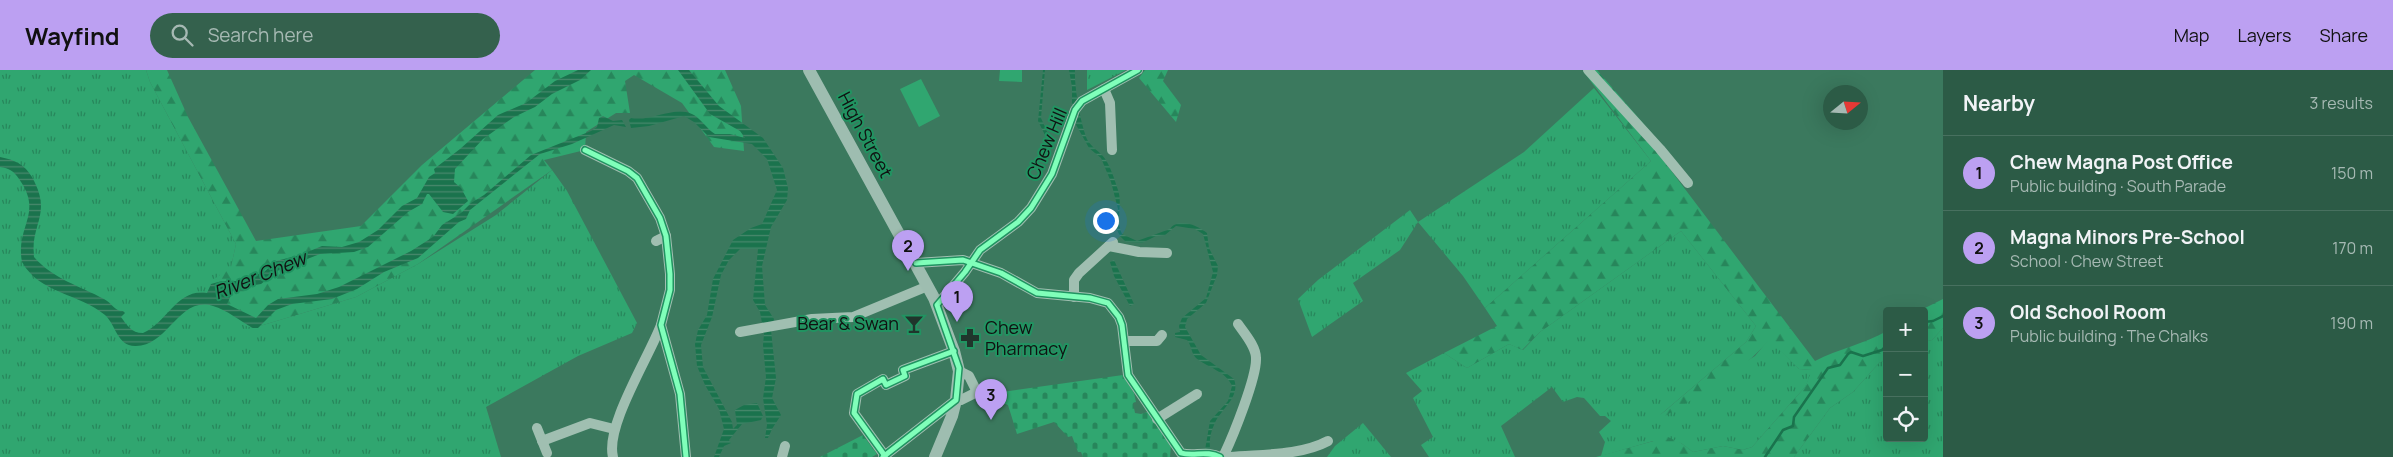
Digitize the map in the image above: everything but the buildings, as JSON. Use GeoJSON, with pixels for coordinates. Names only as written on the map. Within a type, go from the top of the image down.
{"type":"FeatureCollection","features":[{"type":"Feature","properties":{"kind":"main road","name":"High Street"},"geometry":{"type":"LineString","coordinates":[[809,70],[928,286],[954,351],[959,371],[956,400],[952,416],[935,457]]}},
{"type":"Feature","properties":{"kind":"street","name":"Chew Hill"},"geometry":{"type":"LineString","coordinates":[[937,305],[986,244],[1018,222],[1031,208],[1052,174],[1075,110],[1087,96],[1138,70]]}},
{"type":"Feature","properties":{"kind":"street"},"geometry":{"type":"LineString","coordinates":[[1588,70],[1688,183]]}},
{"type":"Feature","properties":{"kind":"street"},"geometry":{"type":"LineString","coordinates":[[1104,88],[1110,103],[1117,139],[1112,150]]}},
{"type":"Feature","properties":{"kind":"street"},"geometry":{"type":"LineString","coordinates":[[585,150],[628,171],[637,178],[648,193],[666,236],[670,290],[661,325],[614,429],[611,450],[613,457]]}},
{"type":"Feature","properties":{"kind":"street"},"geometry":{"type":"LineString","coordinates":[[656,241],[666,236]]}},
{"type":"Feature","properties":{"kind":"street"},"geometry":{"type":"LineString","coordinates":[[1074,297],[1074,280],[1111,244],[1139,252],[1167,253]]}},
{"type":"Feature","properties":{"kind":"street"},"geometry":{"type":"LineString","coordinates":[[916,263],[963,260],[1001,273],[1037,293],[1090,298],[1108,303],[1119,316],[1124,341],[1126,370],[1157,419],[1185,457],[1216,455],[1230,457],[1291,451],[1315,447],[1328,441]]}},
{"type":"Feature","properties":{"kind":"street"},"geometry":{"type":"LineString","coordinates":[[740,332],[812,319],[853,317],[928,286]]}},
{"type":"Feature","properties":{"kind":"street"},"geometry":{"type":"LineString","coordinates":[[1216,455],[1236,428],[1256,366],[1255,352],[1250,334],[1238,324]]}},
{"type":"Feature","properties":{"kind":"street"},"geometry":{"type":"LineString","coordinates":[[661,325],[680,394],[686,457]]}},
{"type":"Feature","properties":{"kind":"street"},"geometry":{"type":"LineString","coordinates":[[1124,341],[1157,340],[1162,335]]}},
{"type":"Feature","properties":{"kind":"street"},"geometry":{"type":"LineString","coordinates":[[954,351],[903,370],[905,376],[886,385],[882,379],[857,394],[854,413],[884,457],[956,400],[961,400],[977,392],[969,376],[959,371]]}},
{"type":"Feature","properties":{"kind":"street"},"geometry":{"type":"LineString","coordinates":[[1157,419],[1190,404],[1197,394]]}},
{"type":"Feature","properties":{"kind":"street"},"geometry":{"type":"LineString","coordinates":[[542,441],[590,423],[614,429]]}},
{"type":"Feature","properties":{"kind":"street"},"geometry":{"type":"LineString","coordinates":[[537,428],[547,453]]}},
{"type":"Feature","properties":{"kind":"street"},"geometry":{"type":"LineString","coordinates":[[782,457],[784,446]]}},
{"type":"Feature","properties":{"kind":"green space"},"geometry":{"type":"Polygon","coordinates":[[[0,70],[146,70],[150,82],[236,244],[231,267],[253,328],[356,297],[418,264],[496,215],[552,170],[567,191],[637,323],[632,333],[578,356],[486,407],[501,457],[0,457],[0,70]]]}},
{"type":"Feature","properties":{"kind":"green space"},"geometry":{"type":"Polygon","coordinates":[[[146,70],[167,70],[188,117],[256,241],[361,226],[422,165],[535,70],[725,70],[741,106],[744,151],[714,147],[682,103],[634,75],[625,81],[630,113],[616,113],[586,132],[585,150],[544,160],[552,170],[418,264],[356,297],[253,328],[222,318],[206,285],[231,267],[236,244],[150,82],[146,70]]]}},
{"type":"Feature","properties":{"kind":"green space"},"geometry":{"type":"Polygon","coordinates":[[[1000,70],[1022,70],[1022,82],[999,81],[1000,70]]]}},
{"type":"Feature","properties":{"kind":"green space"},"geometry":{"type":"Polygon","coordinates":[[[1087,70],[1126,70],[1087,90],[1087,70]]]}},
{"type":"Feature","properties":{"kind":"green space"},"geometry":{"type":"Polygon","coordinates":[[[1145,70],[1168,70],[1163,81],[1181,105],[1176,122],[1139,78],[1145,70]]]}},
{"type":"Feature","properties":{"kind":"green space"},"geometry":{"type":"Polygon","coordinates":[[[1597,70],[1662,145],[1660,156],[1815,361],[1883,333],[1883,361],[1853,392],[1830,408],[1794,457],[1596,457],[1668,437],[1681,443],[1693,452],[1723,446],[1743,450],[1752,447],[1805,387],[1812,370],[1799,369],[1769,340],[1746,363],[1720,382],[1665,416],[1659,416],[1746,342],[1756,326],[1681,231],[1540,332],[1522,350],[1509,344],[1467,368],[1444,353],[1497,326],[1485,308],[1651,161],[1583,71],[1597,70]]]}},
{"type":"Feature","properties":{"kind":"green space"},"geometry":{"type":"Polygon","coordinates":[[[921,79],[940,116],[919,127],[900,89],[921,79]]]}},
{"type":"Feature","properties":{"kind":"green space"},"geometry":{"type":"Polygon","coordinates":[[[1594,88],[1651,161],[1485,308],[1463,276],[1418,222],[1524,152],[1594,88]]]}},
{"type":"Feature","properties":{"kind":"green space"},"geometry":{"type":"Polygon","coordinates":[[[1410,210],[1418,222],[1400,250],[1353,283],[1363,301],[1312,337],[1298,299],[1318,280],[1410,210]]]}},
{"type":"Feature","properties":{"kind":"green space"},"geometry":{"type":"Polygon","coordinates":[[[1681,231],[1756,326],[1746,342],[1660,415],[1755,356],[1769,339],[1799,369],[1813,370],[1805,387],[1752,447],[1743,450],[1723,446],[1693,452],[1681,443],[1653,441],[1601,456],[1605,442],[1599,432],[1611,421],[1605,416],[1600,416],[1584,398],[1577,397],[1563,402],[1552,387],[1501,426],[1515,457],[1429,457],[1421,445],[1433,437],[1413,398],[1422,391],[1406,373],[1444,353],[1467,368],[1509,344],[1523,350],[1540,332],[1681,231]]]}},
{"type":"Feature","properties":{"kind":"green space"},"geometry":{"type":"Polygon","coordinates":[[[1943,299],[1943,328],[1932,340],[1928,341],[1928,307],[1943,299]]]}},
{"type":"Feature","properties":{"kind":"green space"},"geometry":{"type":"Polygon","coordinates":[[[1943,328],[1943,457],[1794,457],[1830,408],[1853,392],[1883,361],[1883,442],[1928,442],[1928,341],[1932,340],[1943,328]]]}},
{"type":"Feature","properties":{"kind":"green space"},"geometry":{"type":"Polygon","coordinates":[[[1123,375],[1134,393],[1136,402],[1133,403],[1135,413],[1141,414],[1151,411],[1171,445],[1170,457],[1083,457],[1081,452],[1078,452],[1072,436],[1068,437],[1054,422],[1017,434],[1008,405],[996,400],[995,393],[1123,375]]]}},
{"type":"Feature","properties":{"kind":"green space"},"geometry":{"type":"Polygon","coordinates":[[[1363,423],[1391,457],[1327,457],[1335,446],[1363,423]]]}},
{"type":"Feature","properties":{"kind":"green space"},"geometry":{"type":"Polygon","coordinates":[[[863,435],[877,454],[872,457],[820,457],[863,435]]]}},
{"type":"Feature","properties":{"kind":"water","name":"River Chew"},"geometry":{"type":"Polygon","coordinates":[[[578,70],[591,70],[580,80],[552,94],[535,107],[514,117],[483,139],[455,169],[454,182],[461,188],[468,201],[453,214],[443,212],[427,194],[422,204],[408,212],[368,247],[354,252],[320,254],[279,270],[261,284],[234,289],[227,304],[256,318],[268,305],[278,299],[317,294],[339,287],[411,251],[433,237],[442,225],[484,195],[531,155],[591,131],[597,127],[599,118],[603,116],[613,121],[622,120],[626,127],[614,125],[572,144],[540,154],[470,210],[466,219],[459,222],[418,258],[384,272],[357,289],[332,299],[292,304],[276,310],[258,328],[253,328],[218,308],[201,305],[191,308],[182,314],[156,339],[146,344],[129,345],[120,339],[105,315],[84,302],[39,281],[22,262],[22,239],[29,211],[29,202],[26,191],[15,174],[9,169],[0,167],[0,157],[15,161],[22,166],[32,177],[38,190],[41,210],[35,235],[34,257],[41,265],[58,277],[104,299],[117,310],[123,311],[125,313],[121,317],[127,326],[135,332],[143,333],[159,322],[173,307],[188,296],[197,293],[207,293],[211,284],[222,281],[239,281],[264,272],[276,261],[300,255],[322,246],[342,247],[359,242],[378,230],[402,206],[417,198],[429,177],[435,173],[434,169],[498,115],[526,103],[555,81],[578,70]]]}},
{"type":"Feature","properties":{"kind":"water"},"geometry":{"type":"Polygon","coordinates":[[[678,70],[689,70],[719,106],[763,138],[783,168],[788,188],[787,200],[771,227],[762,266],[765,305],[774,319],[771,330],[776,378],[772,398],[781,415],[768,438],[765,438],[767,425],[763,398],[766,377],[763,345],[764,334],[760,312],[753,300],[758,249],[740,249],[729,260],[721,275],[712,317],[701,345],[703,367],[732,422],[733,429],[737,425],[735,410],[744,405],[757,403],[763,416],[761,420],[742,424],[729,440],[731,443],[724,446],[719,457],[714,457],[724,429],[719,409],[705,385],[697,366],[695,344],[698,330],[707,315],[713,279],[733,240],[751,228],[762,224],[777,190],[767,159],[752,144],[709,137],[694,122],[684,116],[649,126],[631,128],[629,120],[631,118],[647,118],[680,111],[694,115],[715,134],[730,134],[745,138],[740,131],[710,114],[678,70]]]}},
{"type":"Feature","properties":{"kind":"water"},"geometry":{"type":"Polygon","coordinates":[[[1043,70],[1045,70],[1041,118],[1053,145],[1052,149],[1038,121],[1043,70]]]}},
{"type":"Feature","properties":{"kind":"water"},"geometry":{"type":"Polygon","coordinates":[[[1069,70],[1075,70],[1078,106],[1088,141],[1102,155],[1112,171],[1120,201],[1119,223],[1122,234],[1137,241],[1170,229],[1177,223],[1193,225],[1207,233],[1209,248],[1218,266],[1217,275],[1206,303],[1187,319],[1185,327],[1201,355],[1234,379],[1235,386],[1232,398],[1212,429],[1210,441],[1211,457],[1205,450],[1210,421],[1228,401],[1232,386],[1221,373],[1196,358],[1187,340],[1175,337],[1175,333],[1180,332],[1179,326],[1182,318],[1206,298],[1213,272],[1203,234],[1195,229],[1176,226],[1165,235],[1156,236],[1142,243],[1126,242],[1120,236],[1115,226],[1118,209],[1111,182],[1101,158],[1089,148],[1074,121],[1069,70]]]}},
{"type":"Feature","properties":{"kind":"water"},"geometry":{"type":"Polygon","coordinates":[[[1114,260],[1134,304],[1130,306],[1114,276],[1110,262],[1114,260]]]}},
{"type":"Feature","properties":{"kind":"waterway"},"geometry":{"type":"LineString","coordinates":[[1928,322],[1943,316]]}},
{"type":"Feature","properties":{"kind":"waterway"},"geometry":{"type":"LineString","coordinates":[[1765,457],[1783,430],[1793,426],[1794,417],[1828,368],[1840,365],[1851,352],[1863,356],[1883,349]]}},
{"type":"Feature","properties":{"kind":"cycle path"},"geometry":{"type":"LineString","coordinates":[[883,457],[956,400],[959,368],[937,305],[965,272],[980,250],[1018,222],[1031,208],[1052,174],[1075,110],[1082,101],[1138,70]]}},
{"type":"Feature","properties":{"kind":"cycle path"},"geometry":{"type":"LineString","coordinates":[[585,150],[628,171],[637,178],[660,218],[666,236],[670,290],[661,325],[680,394],[686,457]]}},
{"type":"Feature","properties":{"kind":"cycle path"},"geometry":{"type":"LineString","coordinates":[[916,263],[963,260],[1001,273],[1037,293],[1090,298],[1108,303],[1119,317],[1122,325],[1128,375],[1181,453],[1210,454],[1220,457]]}},
{"type":"Feature","properties":{"kind":"cycle path"},"geometry":{"type":"LineString","coordinates":[[885,456],[854,413],[857,394],[883,379],[886,385],[905,376],[903,370],[954,351]]}},
{"type":"Feature","properties":{"kind":"place","name":"Magna Minors Pre-School"},"geometry":{"type":"Point","coordinates":[908,271]}},
{"type":"Feature","properties":{"kind":"place","name":"Chew Magna Post Office"},"geometry":{"type":"Point","coordinates":[957,322]}},
{"type":"Feature","properties":{"kind":"place","name":"Bear & Swan"},"geometry":{"type":"Point","coordinates":[914,324]}},
{"type":"Feature","properties":{"kind":"place","name":"Chew Pharmacy"},"geometry":{"type":"Point","coordinates":[970,338]}},
{"type":"Feature","properties":{"kind":"place","name":"Old School Room"},"geometry":{"type":"Point","coordinates":[991,420]}}]}
